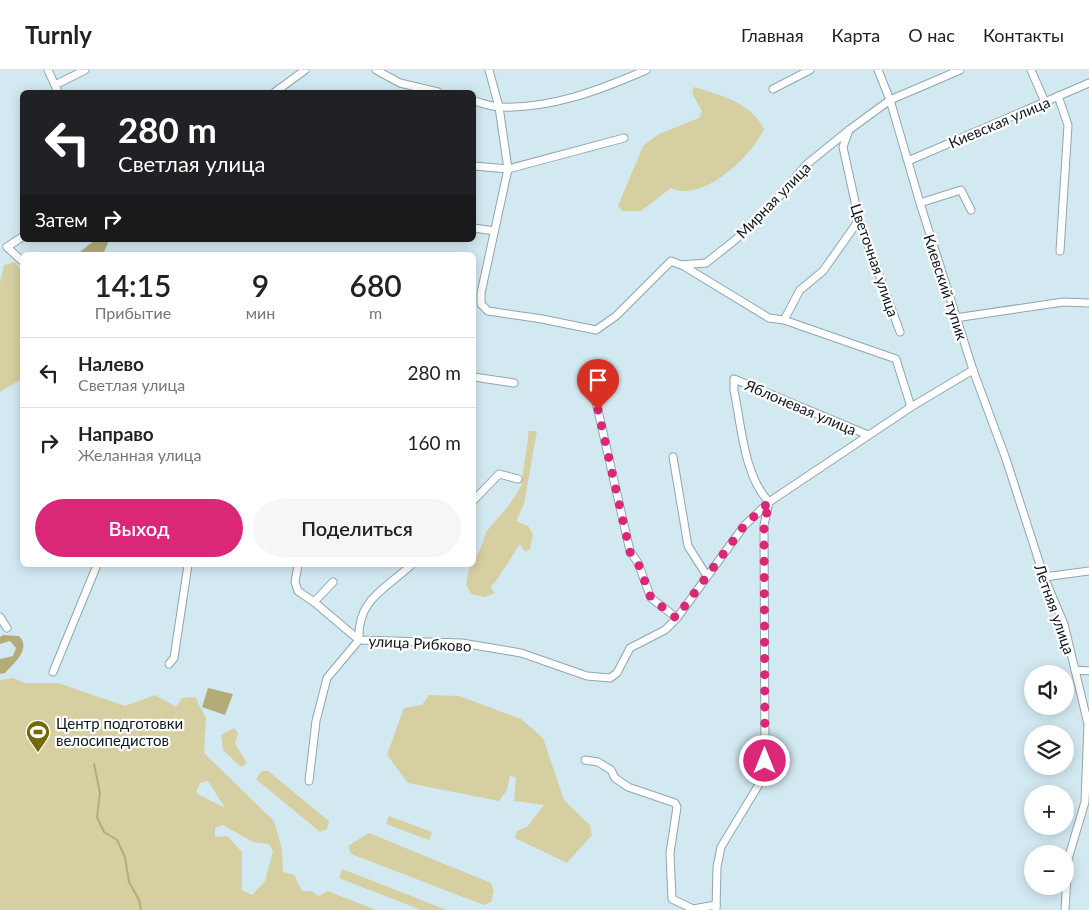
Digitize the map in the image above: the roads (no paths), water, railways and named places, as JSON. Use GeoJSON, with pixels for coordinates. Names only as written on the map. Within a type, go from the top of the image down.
{"type":"FeatureCollection","features":[{"type":"Feature","properties":{"kind":"street"},"geometry":{"type":"LineString","coordinates":[[48,70],[56,89],[85,70]]}},
{"type":"Feature","properties":{"kind":"street"},"geometry":{"type":"LineString","coordinates":[[278,90],[305,70]]}},
{"type":"Feature","properties":{"kind":"street"},"geometry":{"type":"LineString","coordinates":[[376,70],[400,83],[430,90]]}},
{"type":"Feature","properties":{"kind":"street"},"geometry":{"type":"LineString","coordinates":[[477,292],[494,231],[508,169],[499,107],[489,70]]}},
{"type":"Feature","properties":{"kind":"street"},"geometry":{"type":"LineString","coordinates":[[476,101],[499,107],[547,104],[606,87],[646,70]]}},
{"type":"Feature","properties":{"kind":"street"},"geometry":{"type":"LineString","coordinates":[[773,89],[810,70]]}},
{"type":"Feature","properties":{"kind":"street","name":"Киевский тупик"},"geometry":{"type":"LineString","coordinates":[[878,70],[890,100],[973,372]]}},
{"type":"Feature","properties":{"kind":"street","name":"Мирная улица"},"geometry":{"type":"LineString","coordinates":[[477,292],[481,304],[488,312],[542,319],[596,330],[616,316],[671,261],[682,265],[706,263],[771,206],[807,164],[890,100],[960,70]]}},
{"type":"Feature","properties":{"kind":"street"},"geometry":{"type":"LineString","coordinates":[[1030,70],[1045,102]]}},
{"type":"Feature","properties":{"kind":"street","name":"Киевская улица"},"geometry":{"type":"LineString","coordinates":[[908,161],[1089,82]]}},
{"type":"Feature","properties":{"kind":"street"},"geometry":{"type":"LineString","coordinates":[[1058,96],[1068,125],[1060,251]]}},
{"type":"Feature","properties":{"kind":"street","name":"Цветочная улица"},"geometry":{"type":"LineString","coordinates":[[849,130],[842,147],[859,220],[900,332]]}},
{"type":"Feature","properties":{"kind":"street"},"geometry":{"type":"LineString","coordinates":[[476,166],[508,169],[624,138]]}},
{"type":"Feature","properties":{"kind":"street"},"geometry":{"type":"LineString","coordinates":[[920,203],[961,190],[971,210]]}},
{"type":"Feature","properties":{"kind":"street"},"geometry":{"type":"LineString","coordinates":[[784,320],[800,290],[822,271],[859,220]]}},
{"type":"Feature","properties":{"kind":"street"},"geometry":{"type":"LineString","coordinates":[[476,228],[494,231]]}},
{"type":"Feature","properties":{"kind":"street"},"geometry":{"type":"LineString","coordinates":[[20,237],[4,247],[20,259]]}},
{"type":"Feature","properties":{"kind":"street"},"geometry":{"type":"LineString","coordinates":[[682,265],[768,318],[784,320],[896,360],[911,407]]}},
{"type":"Feature","properties":{"kind":"street"},"geometry":{"type":"LineString","coordinates":[[955,318],[1063,302],[1089,303]]}},
{"type":"Feature","properties":{"kind":"street"},"geometry":{"type":"LineString","coordinates":[[606,370],[594,393],[630,552],[638,563],[651,598],[676,618],[744,526],[769,502],[911,407],[973,372]]}},
{"type":"Feature","properties":{"kind":"street","name":"Летняя улица"},"geometry":{"type":"LineString","coordinates":[[973,372],[1006,459],[1044,577],[1064,624],[1088,724],[1085,802],[1068,859],[1065,910]]}},
{"type":"Feature","properties":{"kind":"street"},"geometry":{"type":"LineString","coordinates":[[476,377],[514,384]]}},
{"type":"Feature","properties":{"kind":"street","name":"Яблоневая улица"},"geometry":{"type":"LineString","coordinates":[[769,502],[762,494],[751,473],[734,390],[734,379],[868,435]]}},
{"type":"Feature","properties":{"kind":"street"},"geometry":{"type":"LineString","coordinates":[[673,457],[688,546],[707,576]]}},
{"type":"Feature","properties":{"kind":"street"},"geometry":{"type":"LineString","coordinates":[[476,498],[499,474],[518,479]]}},
{"type":"Feature","properties":{"kind":"street"},"geometry":{"type":"LineString","coordinates":[[585,760],[598,762],[611,770],[615,778],[628,786],[674,803],[677,807],[670,853],[672,898],[677,903],[693,909],[716,907],[717,867],[721,847],[758,786],[765,761],[764,525],[769,502]]}},
{"type":"Feature","properties":{"kind":"street"},"geometry":{"type":"LineString","coordinates":[[54,672],[96,567]]}},
{"type":"Feature","properties":{"kind":"street"},"geometry":{"type":"LineString","coordinates":[[169,664],[174,658],[188,567]]}},
{"type":"Feature","properties":{"kind":"street"},"geometry":{"type":"LineString","coordinates":[[298,567],[295,582],[298,591],[359,640]]}},
{"type":"Feature","properties":{"kind":"street","name":"улица Рибково"},"geometry":{"type":"LineString","coordinates":[[309,780],[316,721],[328,678],[359,640],[358,626],[363,611],[379,590],[398,578],[409,567]]}},
{"type":"Feature","properties":{"kind":"street"},"geometry":{"type":"LineString","coordinates":[[1044,577],[1089,571]]}},
{"type":"Feature","properties":{"kind":"street"},"geometry":{"type":"LineString","coordinates":[[314,602],[332,582]]}},
{"type":"Feature","properties":{"kind":"street"},"geometry":{"type":"LineString","coordinates":[[0,617],[7,628]]}},
{"type":"Feature","properties":{"kind":"street","name":"улица Рибково"},"geometry":{"type":"LineString","coordinates":[[359,640],[462,643],[521,653],[586,676],[610,678],[618,673],[630,648],[665,630],[676,618]]}},
{"type":"Feature","properties":{"kind":"street"},"geometry":{"type":"LineString","coordinates":[[1076,670],[1089,671]]}},
{"type":"Feature","properties":{"kind":"waterway"},"geometry":{"type":"LineString","coordinates":[[94,764],[100,793],[97,817],[104,832],[117,840],[125,857],[129,882],[139,900],[141,910]]}},
{"type":"Feature","properties":{"kind":"place","name":"Центр подготовки велосипедистов"},"geometry":{"type":"Point","coordinates":[38,753]}}]}
